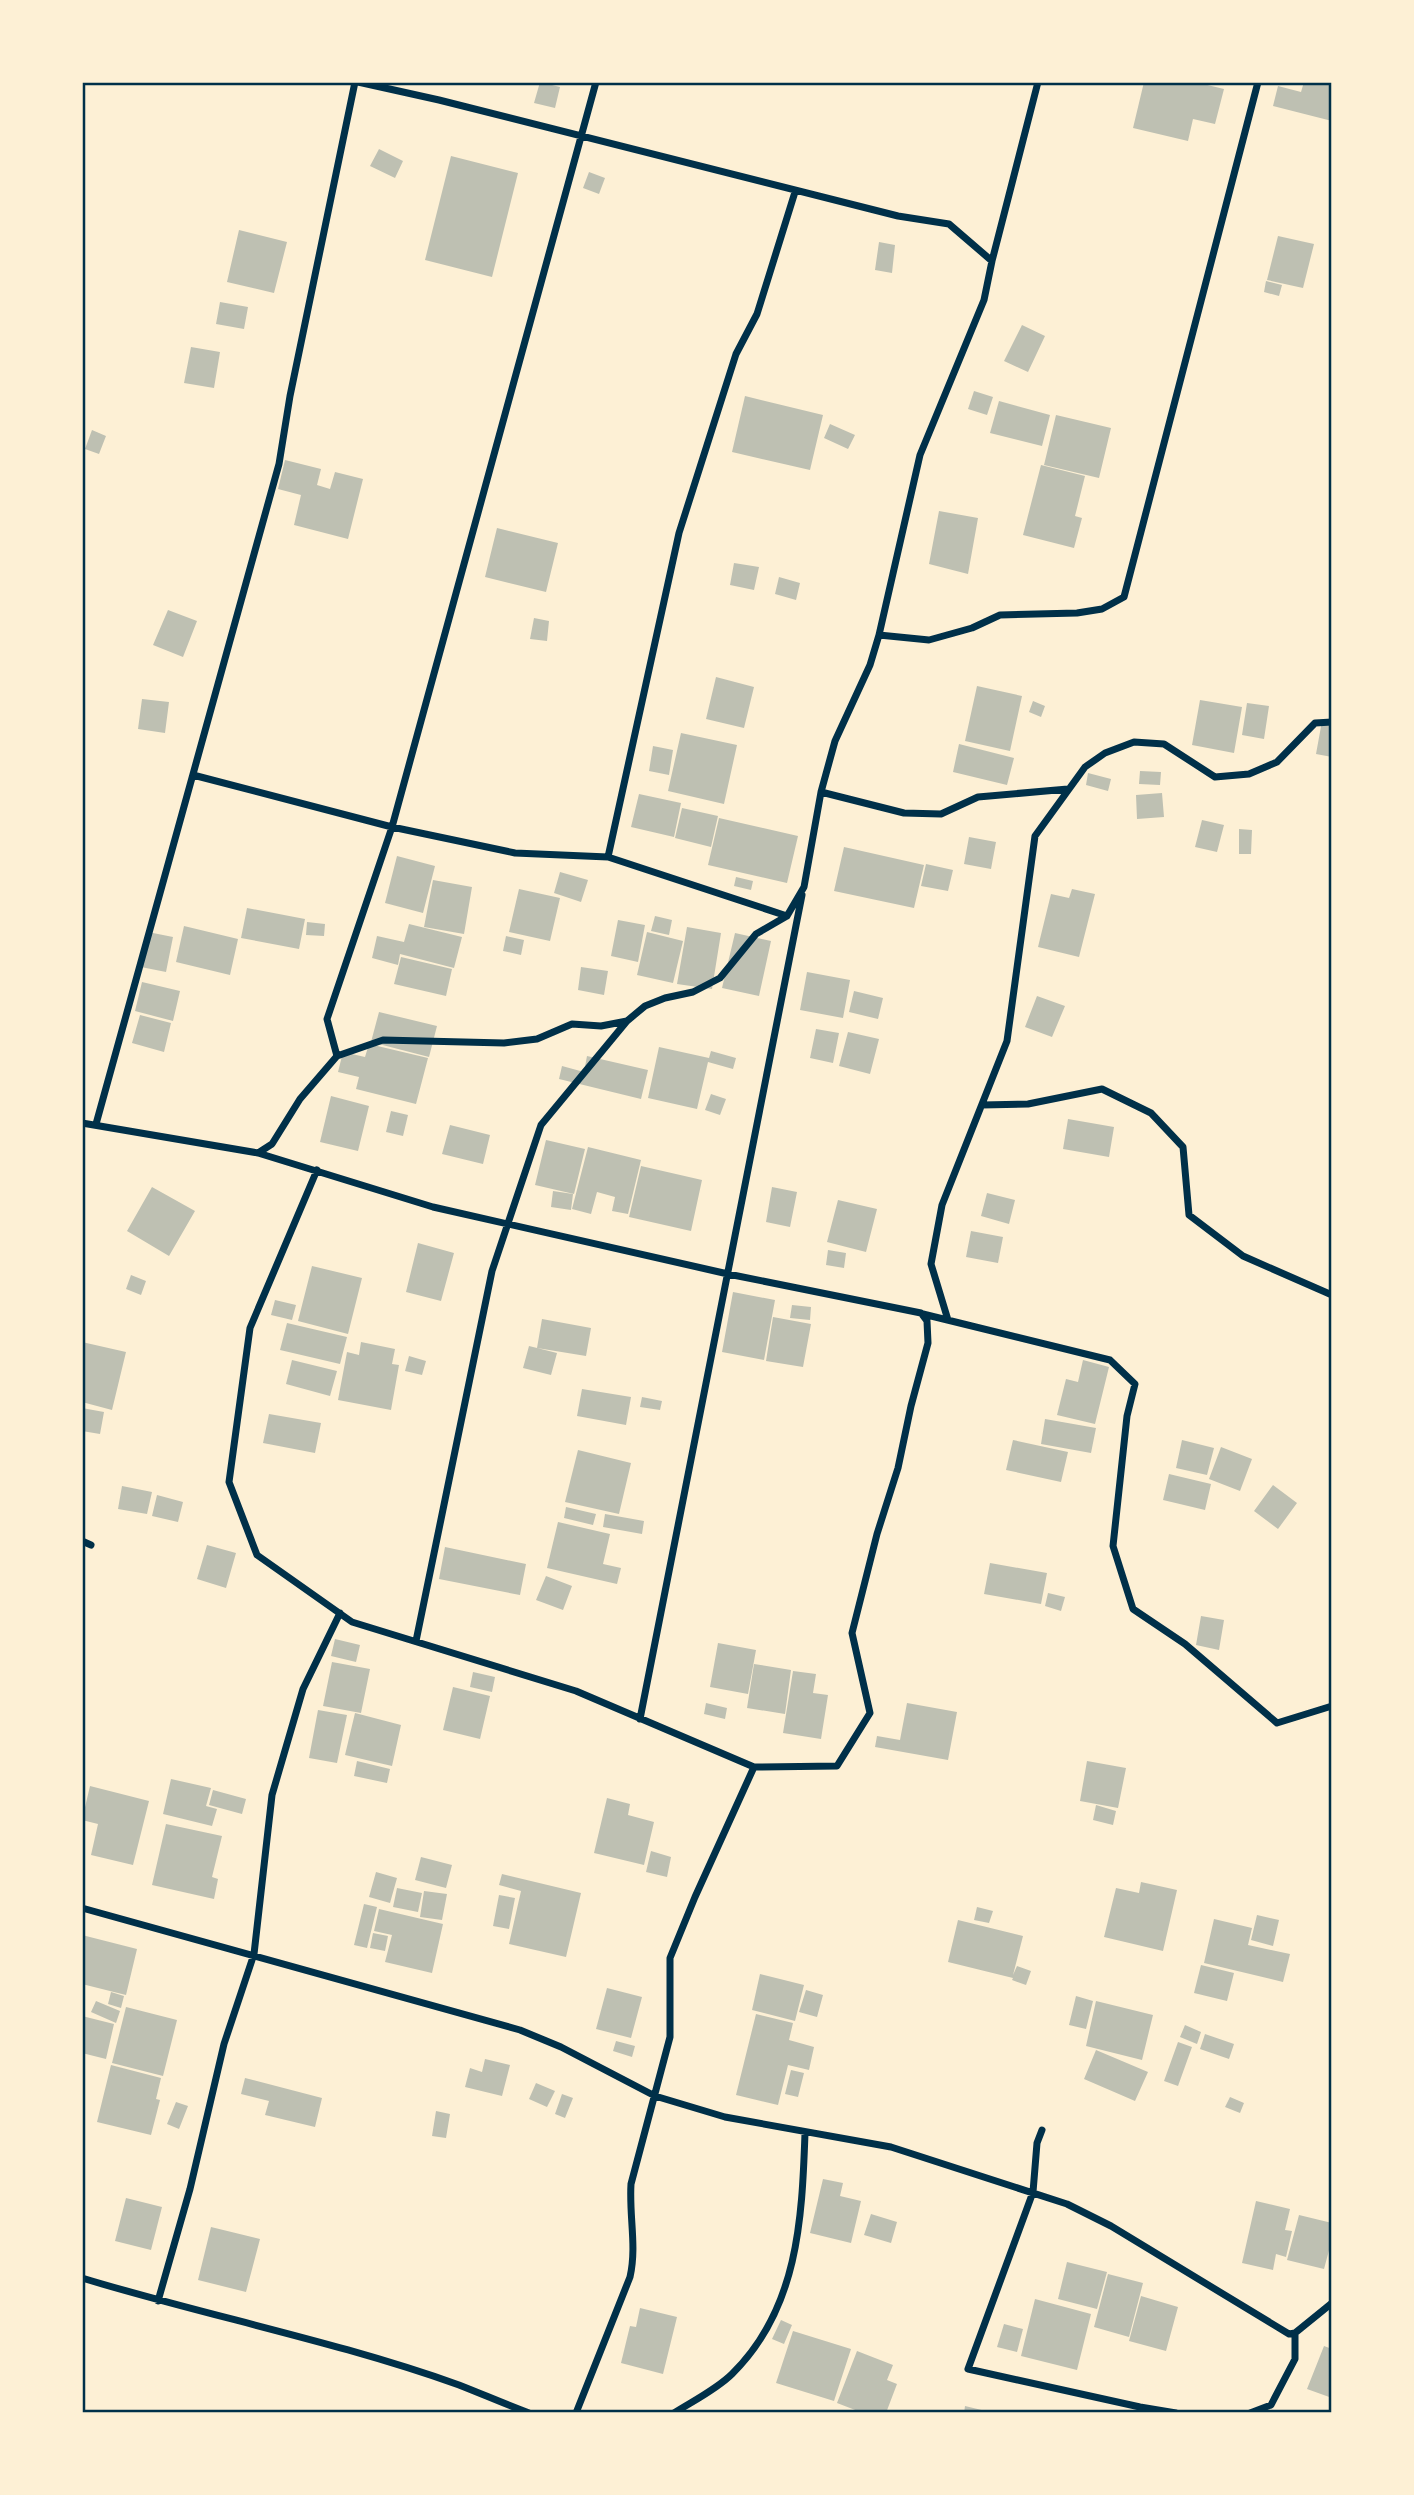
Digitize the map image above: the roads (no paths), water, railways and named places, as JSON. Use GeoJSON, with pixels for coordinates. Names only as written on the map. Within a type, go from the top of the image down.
{"type":"FeatureCollection","features":[{"type":"Feature","properties":{"kind":"street"},"geometry":{"type":"LineString","coordinates":[[96,1124],[279,464],[290,396],[357,82],[439,100],[795,192],[898,216],[949,224],[992,261]]}},
{"type":"Feature","properties":{"kind":"street"},"geometry":{"type":"LineString","coordinates":[[337,1056],[327,1018],[392,827],[596,82]]}},
{"type":"Feature","properties":{"kind":"street"},"geometry":{"type":"LineString","coordinates":[[640,1719],[821,792],[835,741],[870,665],[879,635],[920,455],[984,300],[1038,82]]}},
{"type":"Feature","properties":{"kind":"street"},"geometry":{"type":"LineString","coordinates":[[879,635],[929,640],[972,628],[1000,615],[1077,613],[1102,609],[1124,597],[1258,82]]}},
{"type":"Feature","properties":{"kind":"street"},"geometry":{"type":"LineString","coordinates":[[608,857],[679,533],[736,354],[757,314],[795,192]]}},
{"type":"Feature","properties":{"kind":"street"},"geometry":{"type":"LineString","coordinates":[[948,1320],[931,1264],[942,1205],[1007,1041],[1035,836],[1085,767],[1105,752],[1134,742],[1164,744],[1215,777],[1249,774],[1277,762],[1315,723],[1332,722]]}},
{"type":"Feature","properties":{"kind":"street"},"geometry":{"type":"LineString","coordinates":[[193,775],[392,827],[515,853],[608,857],[788,916]]}},
{"type":"Feature","properties":{"kind":"street"},"geometry":{"type":"LineString","coordinates":[[821,792],[904,813],[941,814],[978,797],[1068,789]]}},
{"type":"Feature","properties":{"kind":"street"},"geometry":{"type":"LineString","coordinates":[[416,1641],[492,1271],[541,1125],[627,1021],[645,1006],[693,992],[720,978],[756,934],[788,916],[804,887]]}},
{"type":"Feature","properties":{"kind":"street"},"geometry":{"type":"LineString","coordinates":[[258,1153],[272,1143],[300,1099],[337,1056],[383,1040],[504,1043],[537,1039],[572,1024],[601,1026],[627,1021]]}},
{"type":"Feature","properties":{"kind":"street"},"geometry":{"type":"LineString","coordinates":[[982,1105],[1028,1104],[1102,1089],[1152,1113],[1184,1147],[1189,1215],[1243,1256],[1332,1295]]}},
{"type":"Feature","properties":{"kind":"street"},"geometry":{"type":"LineString","coordinates":[[82,1123],[258,1153],[433,1207],[728,1274],[921,1313],[1110,1360],[1135,1384],[1127,1416],[1113,1546],[1133,1609],[1185,1644],[1277,1723],[1332,1706]]}},
{"type":"Feature","properties":{"kind":"street"},"geometry":{"type":"LineString","coordinates":[[317,1170],[250,1328],[229,1482],[257,1555],[352,1622],[576,1691],[754,1767],[837,1766],[870,1713],[852,1633],[877,1534],[898,1468],[928,1343],[928,1321],[921,1313]]}},
{"type":"Feature","properties":{"kind":"street"},"geometry":{"type":"LineString","coordinates":[[82,1541],[91,1545]]}},
{"type":"Feature","properties":{"kind":"street"},"geometry":{"type":"LineString","coordinates":[[158,2301],[190,2189],[224,2044],[254,1954],[272,1795],[303,1689],[340,1613]]}},
{"type":"Feature","properties":{"kind":"street"},"geometry":{"type":"LineString","coordinates":[[576,2413],[630,2277],[635,2256],[629,2208],[631,2185],[670,2037],[670,1958],[754,1767]]}},
{"type":"Feature","properties":{"kind":"street"},"geometry":{"type":"LineString","coordinates":[[82,1908],[520,2030],[561,2047],[655,2096],[725,2117],[891,2147],[1067,2204],[1111,2226],[1282,2332],[1295,2333],[1332,2303]]}},
{"type":"Feature","properties":{"kind":"street"},"geometry":{"type":"LineString","coordinates":[[1042,2130],[1037,2143],[1033,2192],[968,2369],[1176,2413]]}},
{"type":"Feature","properties":{"kind":"street"},"geometry":{"type":"LineString","coordinates":[[674,2413],[731,2375],[765,2335],[786,2286],[797,2244],[805,2133]]}},
{"type":"Feature","properties":{"kind":"street"},"geometry":{"type":"LineString","coordinates":[[82,2278],[386,2363],[457,2385],[528,2413]]}},
{"type":"Feature","properties":{"kind":"street"},"geometry":{"type":"LineString","coordinates":[[1250,2413],[1271,2405],[1295,2358],[1295,2333]]}}]}
